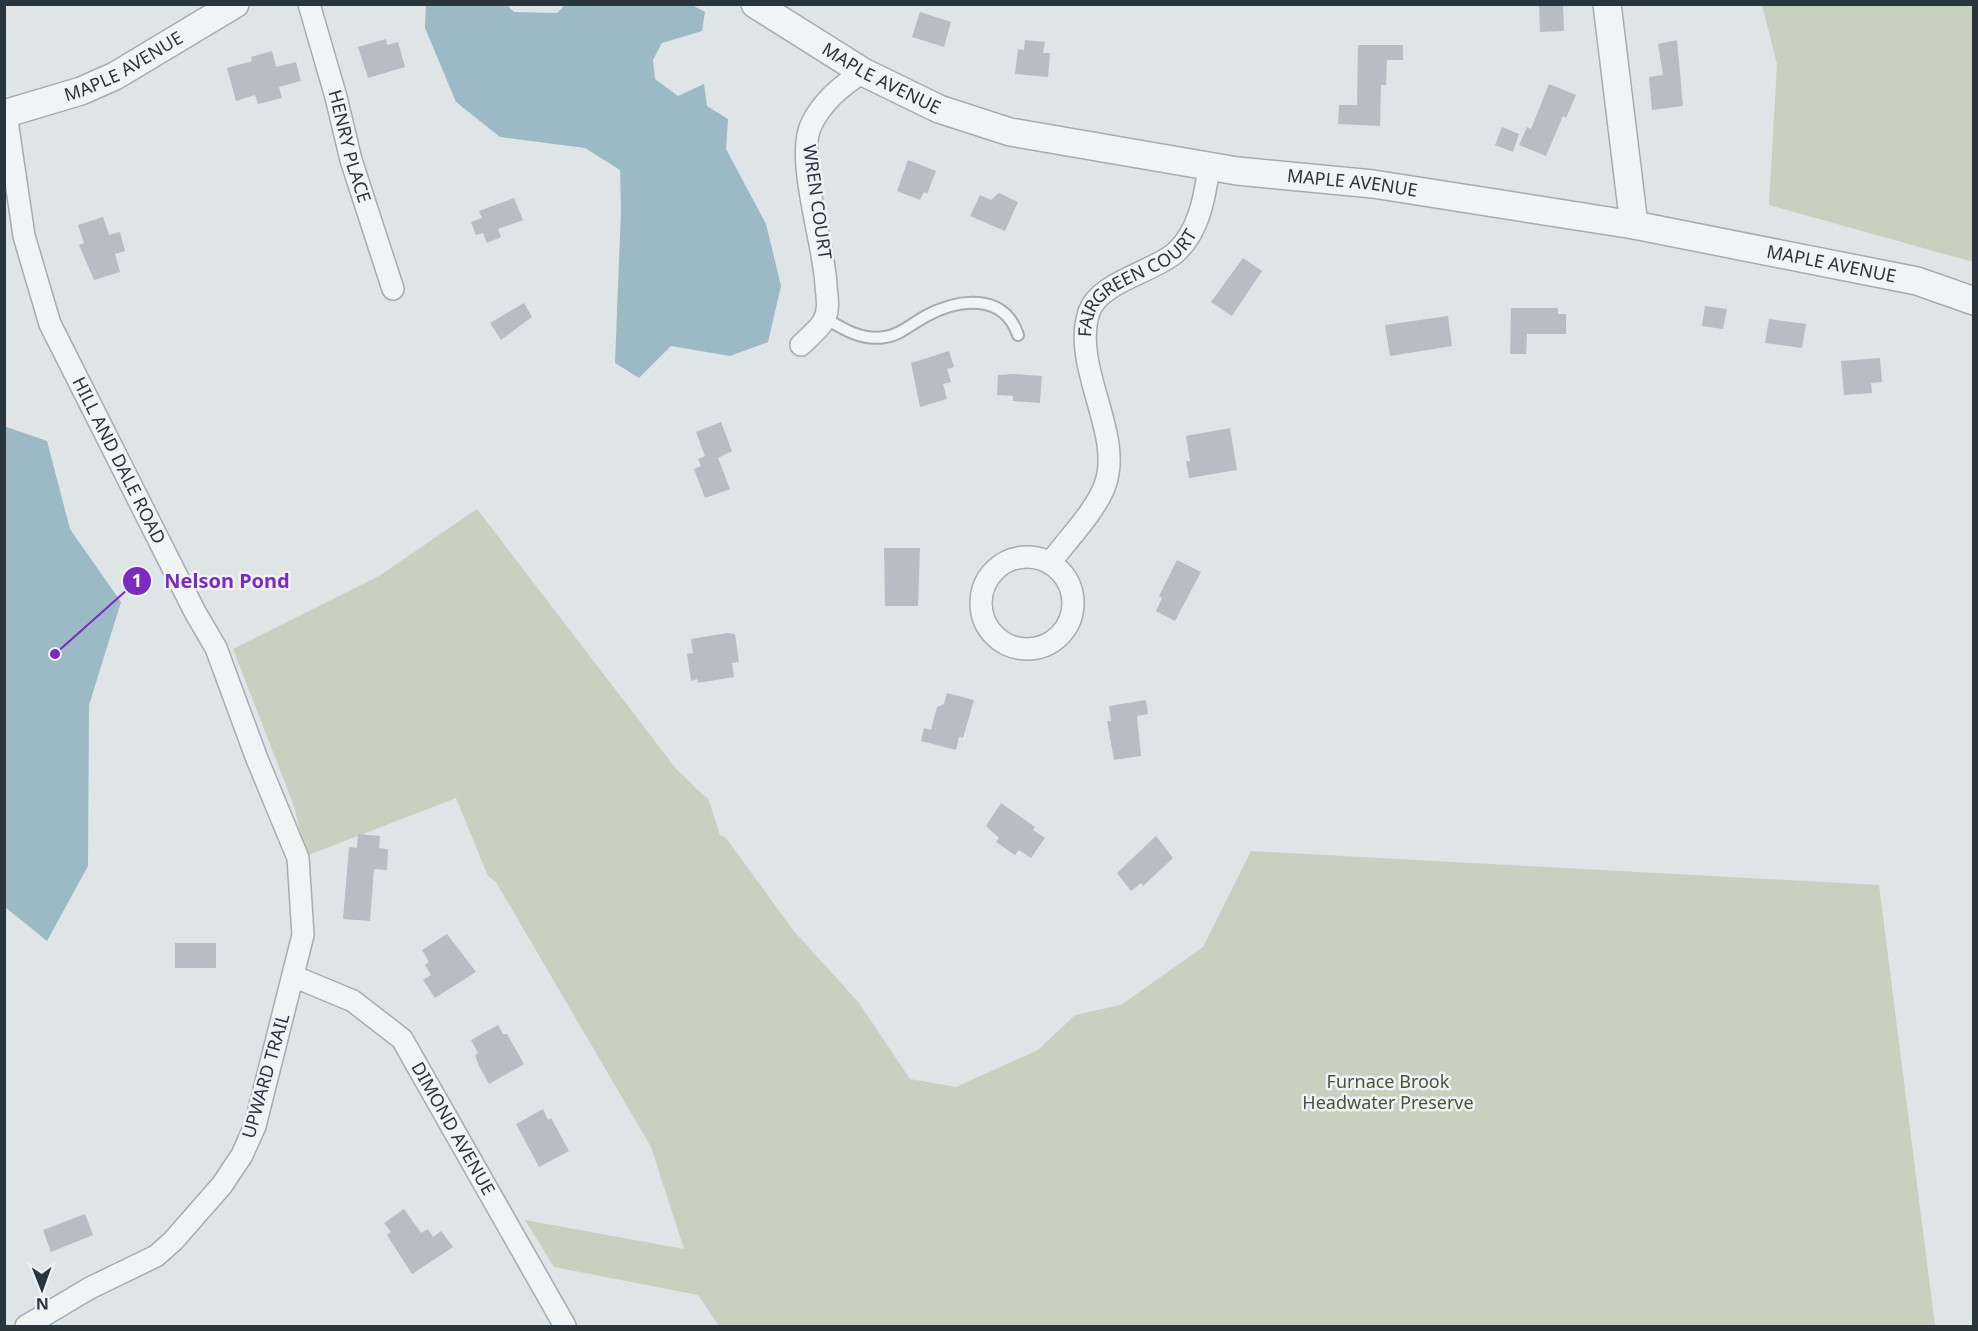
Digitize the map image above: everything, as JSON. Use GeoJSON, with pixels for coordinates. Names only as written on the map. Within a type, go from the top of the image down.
{"type":"FeatureCollection","features":[{"type":"Feature","properties":{"kind":"street","name":"MAPLE AVENUE"},"geometry":{"type":"LineString","coordinates":[[5,114],[81,91],[115,76],[236,4]]}},
{"type":"Feature","properties":{"kind":"street","name":"HENRY PLACE"},"geometry":{"type":"LineString","coordinates":[[309,4],[336,97],[351,160],[393,289]]}},
{"type":"Feature","properties":{"kind":"street","name":"MAPLE AVENUE"},"geometry":{"type":"LineString","coordinates":[[755,4],[863,72],[939,109],[1010,132],[1209,166],[1373,184],[1634,225],[1917,281],[1974,301]]}},
{"type":"Feature","properties":{"kind":"street"},"geometry":{"type":"LineString","coordinates":[[1607,4],[1634,225]]}},
{"type":"Feature","properties":{"kind":"street","name":"WREN COURT"},"geometry":{"type":"LineString","coordinates":[[825,318],[827,312],[826,269],[814,210],[808,136],[812,124],[828,100],[843,85],[863,72]]}},
{"type":"Feature","properties":{"kind":"street","name":"HILL AND DALE ROAD"},"geometry":{"type":"LineString","coordinates":[[5,114],[24,236],[50,324],[195,612],[216,648],[256,759],[298,858],[303,935],[294,972]]}},
{"type":"Feature","properties":{"kind":"street","name":"FAIRGREEN COURT"},"geometry":{"type":"LineString","coordinates":[[1050,563],[1096,502],[1105,487],[1110,469],[1109,453],[1086,345],[1086,325],[1090,308],[1116,285],[1174,254],[1197,221],[1205,194],[1209,166]]}},
{"type":"Feature","properties":{"kind":"street"},"geometry":{"type":"LineString","coordinates":[[801,345],[825,318]]}},
{"type":"Feature","properties":{"kind":"street"},"geometry":{"type":"LineString","coordinates":[[1020,557],[1035,558],[1050,563],[1060,572],[1070,589],[1072,609],[1068,622],[1061,634],[1042,646],[1019,648],[1008,645],[988,628],[982,613],[981,598],[985,584],[993,571],[1006,562],[1020,557]]}},
{"type":"Feature","properties":{"kind":"street","name":"UPWARD TRAIL"},"geometry":{"type":"LineString","coordinates":[[26,1326],[90,1288],[156,1256],[173,1241],[222,1185],[242,1155],[255,1126],[294,972]]}},
{"type":"Feature","properties":{"kind":"street","name":"DIMOND AVENUE"},"geometry":{"type":"LineString","coordinates":[[294,972],[353,1001],[402,1039],[565,1326]]}},
{"type":"Feature","properties":{"kind":"lane"},"geometry":{"type":"LineString","coordinates":[[825,318],[846,331],[862,337],[884,337],[945,307],[980,303],[999,306],[1013,320],[1018,335]]}},
{"type":"Feature","properties":{"kind":"green space"},"geometry":{"type":"Polygon","coordinates":[[[1762,5],[1973,5],[1973,262],[1769,205],[1777,64],[1762,5]]]}},
{"type":"Feature","properties":{"kind":"green space","name":"Furnace Brook Headwater Preserve"},"geometry":{"type":"Polygon","coordinates":[[[477,509],[677,770],[708,798],[720,835],[726,838],[793,930],[859,1003],[910,1079],[956,1087],[1038,1050],[1075,1015],[1121,1005],[1203,947],[1251,851],[1879,885],[1935,1326],[719,1326],[698,1295],[554,1267],[525,1220],[684,1249],[651,1147],[496,882],[488,876],[456,798],[306,856],[294,806],[233,649],[379,576],[477,509]]]}},
{"type":"Feature","properties":{"kind":"water"},"geometry":{"type":"Polygon","coordinates":[[[690,4],[705,12],[702,31],[662,43],[653,60],[655,79],[678,96],[704,84],[707,106],[728,119],[726,149],[766,224],[781,286],[768,342],[730,356],[671,346],[639,378],[615,363],[621,210],[620,170],[585,148],[500,137],[456,102],[425,28],[426,5],[507,5],[514,12],[557,13],[565,5],[690,4]]]}},
{"type":"Feature","properties":{"kind":"water"},"geometry":{"type":"Polygon","coordinates":[[[4,426],[47,441],[70,529],[121,602],[89,705],[88,866],[47,941],[5,907],[4,426]]]}},
{"type":"Feature","properties":{"kind":"building"},"geometry":{"type":"Polygon","coordinates":[[[1539,4],[1563,4],[1564,31],[1540,32],[1539,4]]]}},
{"type":"Feature","properties":{"kind":"building"},"geometry":{"type":"Polygon","coordinates":[[[920,12],[951,22],[944,47],[912,37],[920,12]]]}},
{"type":"Feature","properties":{"kind":"building"},"geometry":{"type":"Polygon","coordinates":[[[386,39],[387,45],[398,42],[405,67],[368,78],[358,47],[386,39]]]}},
{"type":"Feature","properties":{"kind":"building"},"geometry":{"type":"Polygon","coordinates":[[[1025,40],[1045,42],[1043,53],[1050,53],[1048,77],[1015,74],[1018,49],[1024,50],[1025,40]]]}},
{"type":"Feature","properties":{"kind":"building"},"geometry":{"type":"Polygon","coordinates":[[[1677,40],[1683,106],[1652,110],[1649,77],[1663,75],[1658,44],[1677,40]]]}},
{"type":"Feature","properties":{"kind":"building"},"geometry":{"type":"Polygon","coordinates":[[[1358,45],[1403,45],[1403,60],[1387,60],[1386,85],[1381,85],[1380,126],[1338,124],[1339,105],[1357,105],[1358,45]]]}},
{"type":"Feature","properties":{"kind":"building"},"geometry":{"type":"Polygon","coordinates":[[[272,51],[276,67],[296,62],[301,81],[279,87],[282,98],[258,104],[255,95],[236,101],[227,68],[252,61],[251,57],[272,51]]]}},
{"type":"Feature","properties":{"kind":"building"},"geometry":{"type":"Polygon","coordinates":[[[1549,84],[1576,95],[1566,118],[1563,116],[1546,156],[1519,145],[1527,127],[1531,129],[1549,84]]]}},
{"type":"Feature","properties":{"kind":"building"},"geometry":{"type":"Polygon","coordinates":[[[1502,127],[1519,134],[1513,152],[1495,145],[1502,127]]]}},
{"type":"Feature","properties":{"kind":"building"},"geometry":{"type":"Polygon","coordinates":[[[908,160],[936,171],[927,194],[924,192],[920,200],[897,191],[908,160]]]}},
{"type":"Feature","properties":{"kind":"building"},"geometry":{"type":"Polygon","coordinates":[[[999,193],[1018,202],[1005,231],[970,216],[980,195],[991,200],[999,193]]]}},
{"type":"Feature","properties":{"kind":"building"},"geometry":{"type":"Polygon","coordinates":[[[514,198],[523,220],[498,229],[501,237],[487,243],[483,233],[476,235],[471,222],[482,218],[479,211],[514,198]]]}},
{"type":"Feature","properties":{"kind":"building"},"geometry":{"type":"Polygon","coordinates":[[[103,217],[109,235],[120,232],[125,251],[115,254],[120,272],[94,280],[79,245],[84,243],[78,225],[103,217]]]}},
{"type":"Feature","properties":{"kind":"building"},"geometry":{"type":"Polygon","coordinates":[[[1243,258],[1262,271],[1232,316],[1211,302],[1243,258]]]}},
{"type":"Feature","properties":{"kind":"building"},"geometry":{"type":"Polygon","coordinates":[[[524,303],[532,317],[501,340],[490,323],[524,303]]]}},
{"type":"Feature","properties":{"kind":"building"},"geometry":{"type":"Polygon","coordinates":[[[1705,306],[1727,309],[1723,329],[1702,326],[1705,306]]]}},
{"type":"Feature","properties":{"kind":"building"},"geometry":{"type":"Polygon","coordinates":[[[1511,308],[1558,308],[1558,314],[1566,314],[1566,334],[1527,334],[1526,354],[1510,354],[1511,308]]]}},
{"type":"Feature","properties":{"kind":"building"},"geometry":{"type":"Polygon","coordinates":[[[1448,316],[1452,346],[1390,356],[1385,325],[1448,316]]]}},
{"type":"Feature","properties":{"kind":"building"},"geometry":{"type":"Polygon","coordinates":[[[1769,319],[1806,324],[1802,348],[1765,343],[1769,319]]]}},
{"type":"Feature","properties":{"kind":"building"},"geometry":{"type":"Polygon","coordinates":[[[949,351],[954,367],[947,369],[951,382],[943,384],[947,399],[920,407],[911,363],[949,351]]]}},
{"type":"Feature","properties":{"kind":"building"},"geometry":{"type":"Polygon","coordinates":[[[1880,358],[1882,382],[1871,383],[1872,393],[1844,395],[1841,361],[1880,358]]]}},
{"type":"Feature","properties":{"kind":"building"},"geometry":{"type":"Polygon","coordinates":[[[998,375],[1042,376],[1040,403],[1013,401],[1013,396],[997,395],[998,375]]]}},
{"type":"Feature","properties":{"kind":"building"},"geometry":{"type":"Polygon","coordinates":[[[721,422],[732,451],[718,458],[730,489],[705,498],[694,469],[701,466],[698,459],[705,456],[696,432],[721,422]]]}},
{"type":"Feature","properties":{"kind":"building"},"geometry":{"type":"Polygon","coordinates":[[[1230,428],[1237,470],[1189,478],[1186,461],[1190,461],[1186,436],[1230,428]]]}},
{"type":"Feature","properties":{"kind":"building"},"geometry":{"type":"Polygon","coordinates":[[[884,548],[920,548],[918,606],[885,606],[884,548]]]}},
{"type":"Feature","properties":{"kind":"building"},"geometry":{"type":"Polygon","coordinates":[[[1177,560],[1201,572],[1175,621],[1156,611],[1162,598],[1159,596],[1177,560]]]}},
{"type":"Feature","properties":{"kind":"building"},"geometry":{"type":"Polygon","coordinates":[[[727,633],[735,634],[739,662],[732,663],[734,677],[698,683],[697,679],[691,681],[687,654],[693,653],[691,639],[727,633]]]}},
{"type":"Feature","properties":{"kind":"building"},"geometry":{"type":"Polygon","coordinates":[[[947,693],[974,700],[963,738],[959,737],[956,750],[921,741],[924,728],[931,730],[937,707],[944,704],[947,693]]]}},
{"type":"Feature","properties":{"kind":"building"},"geometry":{"type":"Polygon","coordinates":[[[1146,700],[1148,714],[1137,716],[1141,756],[1114,760],[1107,721],[1111,721],[1109,706],[1146,700]]]}},
{"type":"Feature","properties":{"kind":"building"},"geometry":{"type":"Polygon","coordinates":[[[1001,803],[1035,827],[1033,830],[1045,838],[1031,858],[1019,850],[1015,855],[996,842],[999,838],[986,826],[1001,803]]]}},
{"type":"Feature","properties":{"kind":"building"},"geometry":{"type":"Polygon","coordinates":[[[358,834],[380,836],[379,848],[388,849],[387,870],[374,869],[370,921],[343,919],[349,847],[357,848],[358,834]]]}},
{"type":"Feature","properties":{"kind":"building"},"geometry":{"type":"Polygon","coordinates":[[[1156,836],[1173,858],[1143,886],[1141,883],[1131,891],[1117,873],[1156,836]]]}},
{"type":"Feature","properties":{"kind":"building"},"geometry":{"type":"Polygon","coordinates":[[[447,934],[476,972],[435,998],[423,980],[431,975],[425,965],[429,962],[422,950],[447,934]]]}},
{"type":"Feature","properties":{"kind":"building"},"geometry":{"type":"Polygon","coordinates":[[[175,943],[216,943],[216,968],[175,968],[175,943]]]}},
{"type":"Feature","properties":{"kind":"building"},"geometry":{"type":"Polygon","coordinates":[[[498,1025],[503,1034],[507,1034],[524,1064],[489,1084],[479,1066],[475,1055],[478,1053],[471,1040],[498,1025]]]}},
{"type":"Feature","properties":{"kind":"building"},"geometry":{"type":"Polygon","coordinates":[[[543,1109],[548,1120],[551,1118],[569,1151],[539,1167],[516,1124],[543,1109]]]}},
{"type":"Feature","properties":{"kind":"building"},"geometry":{"type":"Polygon","coordinates":[[[404,1209],[421,1233],[428,1229],[433,1237],[441,1231],[453,1247],[412,1274],[387,1235],[391,1232],[384,1223],[404,1209]]]}},
{"type":"Feature","properties":{"kind":"building"},"geometry":{"type":"Polygon","coordinates":[[[85,1214],[93,1235],[51,1252],[43,1230],[85,1214]]]}},
{"type":"Feature","properties":{"kind":"place","name":"Nelson Pond"},"geometry":{"type":"Point","coordinates":[55,654]}}]}
